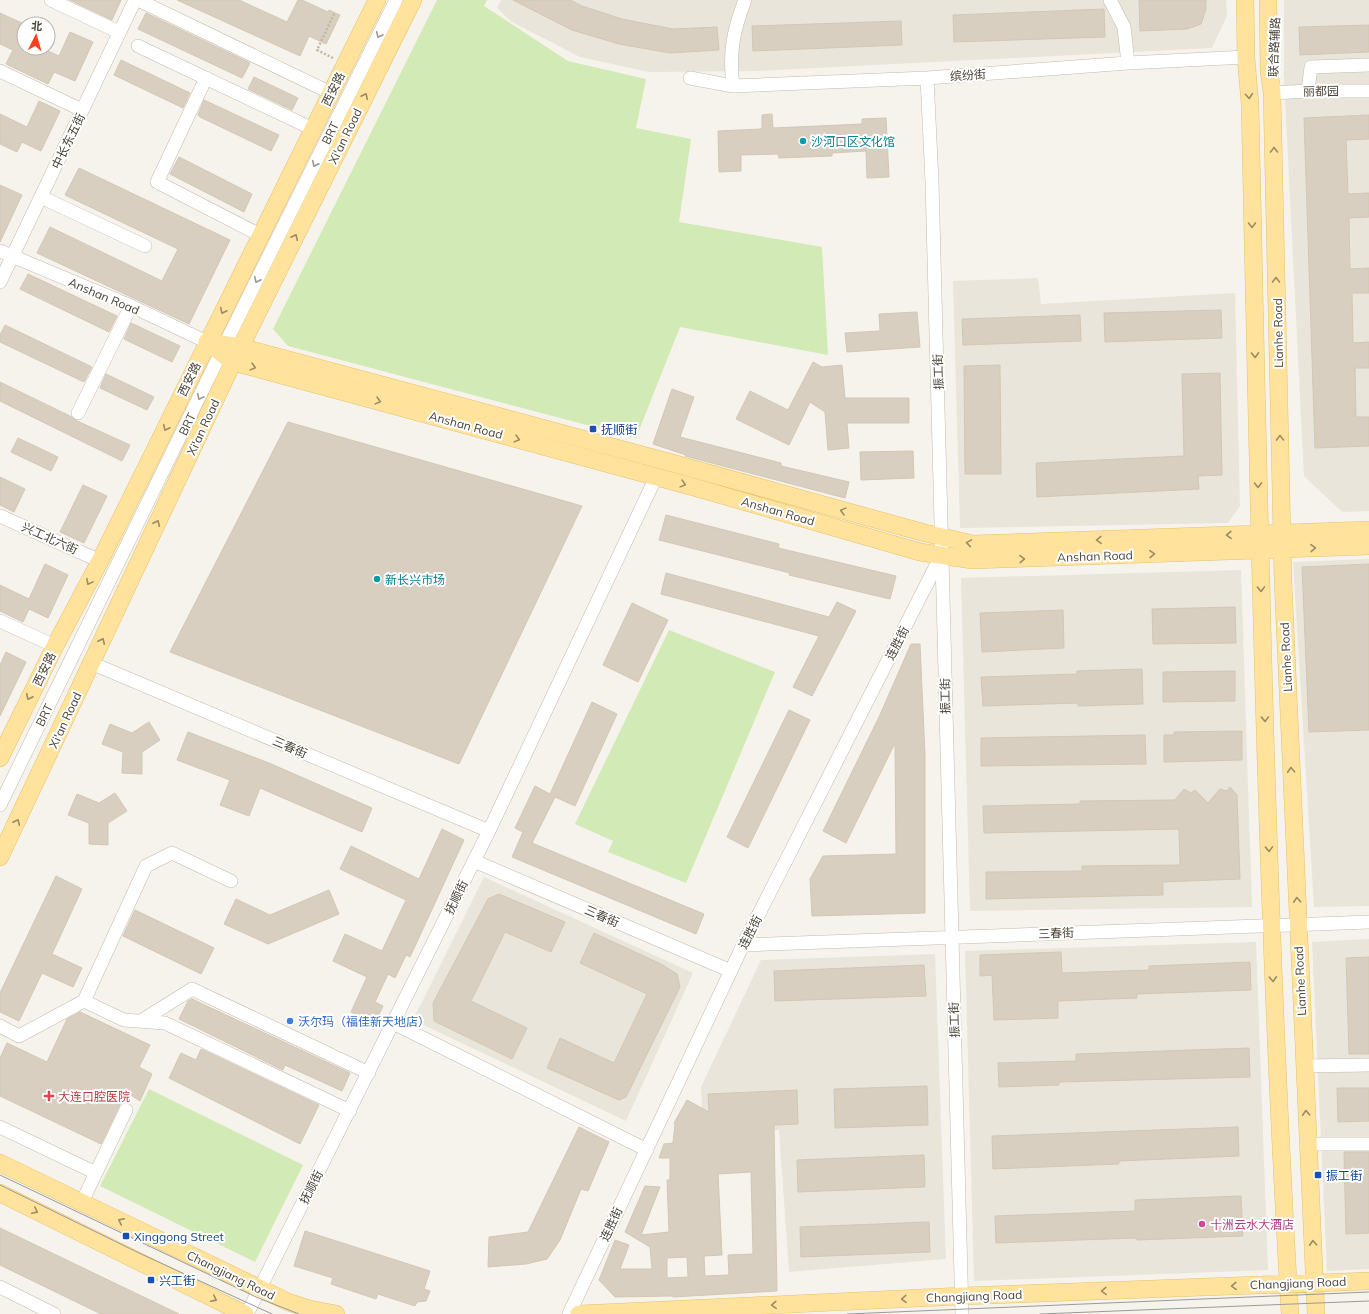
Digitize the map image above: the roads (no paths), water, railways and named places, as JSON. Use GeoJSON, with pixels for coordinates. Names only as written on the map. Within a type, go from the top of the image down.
{"type":"FeatureCollection","features":[{"type":"Feature","properties":{"kind":"main road","name":"西安路"},"geometry":{"type":"LineString","coordinates":[[0,758],[55,646],[100,561],[377,0]]}},
{"type":"Feature","properties":{"kind":"main road","name":"Xi'an Road"},"geometry":{"type":"LineString","coordinates":[[0,857],[91,663],[230,352],[413,0]]}},
{"type":"Feature","properties":{"kind":"main road","name":"Lianhe Road"},"geometry":{"type":"LineString","coordinates":[[1244,0],[1250,104],[1259,542],[1271,926],[1290,1314]]}},
{"type":"Feature","properties":{"kind":"main road","name":"Lianhe Road"},"geometry":{"type":"LineString","coordinates":[[1268,0],[1272,93],[1282,541],[1316,1314]]}},
{"type":"Feature","properties":{"kind":"main road","name":"Anshan Road"},"geometry":{"type":"LineString","coordinates":[[207,342],[230,352],[656,477],[920,552],[972,560],[1282,541],[1369,530]]}},
{"type":"Feature","properties":{"kind":"main road","name":"Anshan Road"},"geometry":{"type":"LineString","coordinates":[[230,352],[973,544],[1259,542]]}},
{"type":"Feature","properties":{"kind":"main road","name":"Anshan Road"},"geometry":{"type":"LineString","coordinates":[[1282,541],[1369,546]]}},
{"type":"Feature","properties":{"kind":"main road","name":"Changjiang Road"},"geometry":{"type":"LineString","coordinates":[[0,1163],[288,1302],[310,1309],[336,1314]]}},
{"type":"Feature","properties":{"kind":"main road"},"geometry":{"type":"LineString","coordinates":[[0,1193],[246,1314]]}},
{"type":"Feature","properties":{"kind":"main road","name":"Changjiang Road"},"geometry":{"type":"LineString","coordinates":[[579,1314],[962,1296],[1369,1281]]}},
{"type":"Feature","properties":{"kind":"street"},"geometry":{"type":"LineString","coordinates":[[51,0],[119,32]]}},
{"type":"Feature","properties":{"kind":"street"},"geometry":{"type":"LineString","coordinates":[[136,0],[331,93]]}},
{"type":"Feature","properties":{"kind":"street","name":"中长东五街"},"geometry":{"type":"LineString","coordinates":[[0,282],[119,32],[136,0]]}},
{"type":"Feature","properties":{"kind":"street","name":"BRT"},"geometry":{"type":"LineString","coordinates":[[0,805],[230,352],[396,0]]}},
{"type":"Feature","properties":{"kind":"street"},"geometry":{"type":"LineString","coordinates":[[733,86],[730,60],[736,23],[745,0]]}},
{"type":"Feature","properties":{"kind":"street"},"geometry":{"type":"LineString","coordinates":[[1110,0],[1124,27],[1128,63]]}},
{"type":"Feature","properties":{"kind":"street","name":"联合路辅路"},"geometry":{"type":"LineString","coordinates":[[1272,93],[1275,0]]}},
{"type":"Feature","properties":{"kind":"street"},"geometry":{"type":"LineString","coordinates":[[138,46],[313,129]]}},
{"type":"Feature","properties":{"kind":"street","name":"缤纷街"},"geometry":{"type":"LineString","coordinates":[[690,78],[733,86],[927,78],[1128,63],[1246,51]]}},
{"type":"Feature","properties":{"kind":"street"},"geometry":{"type":"LineString","coordinates":[[1308,91],[1311,67],[1369,65]]}},
{"type":"Feature","properties":{"kind":"street"},"geometry":{"type":"LineString","coordinates":[[0,71],[82,110]]}},
{"type":"Feature","properties":{"kind":"street"},"geometry":{"type":"LineString","coordinates":[[206,78],[157,182],[260,235]]}},
{"type":"Feature","properties":{"kind":"street","name":"振工街"},"geometry":{"type":"LineString","coordinates":[[927,78],[932,182],[962,1314]]}},
{"type":"Feature","properties":{"kind":"street","name":"丽都园"},"geometry":{"type":"LineString","coordinates":[[1272,93],[1308,91],[1369,91]]}},
{"type":"Feature","properties":{"kind":"street"},"geometry":{"type":"LineString","coordinates":[[41,197],[145,246]]}},
{"type":"Feature","properties":{"kind":"street","name":"Anshan Road"},"geometry":{"type":"LineString","coordinates":[[0,251],[131,306],[207,342]]}},
{"type":"Feature","properties":{"kind":"street"},"geometry":{"type":"LineString","coordinates":[[78,413],[131,306]]}},
{"type":"Feature","properties":{"kind":"street","name":"抚顺街"},"geometry":{"type":"LineString","coordinates":[[246,1314],[350,1111],[489,831],[656,477]]}},
{"type":"Feature","properties":{"kind":"street","name":"兴工北六街"},"geometry":{"type":"LineString","coordinates":[[0,516],[100,561]]}},
{"type":"Feature","properties":{"kind":"street","name":"连胜街"},"geometry":{"type":"LineString","coordinates":[[569,1314],[743,945],[942,555]]}},
{"type":"Feature","properties":{"kind":"street"},"geometry":{"type":"LineString","coordinates":[[0,621],[55,646]]}},
{"type":"Feature","properties":{"kind":"street","name":"三春街"},"geometry":{"type":"LineString","coordinates":[[91,663],[489,831]]}},
{"type":"Feature","properties":{"kind":"street"},"geometry":{"type":"LineString","coordinates":[[0,1026],[19,1036],[84,1001],[146,866],[172,853],[231,881]]}},
{"type":"Feature","properties":{"kind":"street","name":"三春街"},"geometry":{"type":"LineString","coordinates":[[474,861],[731,971]]}},
{"type":"Feature","properties":{"kind":"street","name":"三春街"},"geometry":{"type":"LineString","coordinates":[[743,945],[951,936],[1369,922]]}},
{"type":"Feature","properties":{"kind":"street"},"geometry":{"type":"LineString","coordinates":[[141,1021],[192,989],[369,1073]]}},
{"type":"Feature","properties":{"kind":"street"},"geometry":{"type":"LineString","coordinates":[[84,1001],[124,1020],[165,1022],[350,1111]]}},
{"type":"Feature","properties":{"kind":"street"},"geometry":{"type":"LineString","coordinates":[[393,1023],[647,1150]]}},
{"type":"Feature","properties":{"kind":"street"},"geometry":{"type":"LineString","coordinates":[[1304,1066],[1369,1065]]}},
{"type":"Feature","properties":{"kind":"street"},"geometry":{"type":"LineString","coordinates":[[82,1202],[126,1110]]}},
{"type":"Feature","properties":{"kind":"street"},"geometry":{"type":"LineString","coordinates":[[0,1127],[96,1172]]}},
{"type":"Feature","properties":{"kind":"street"},"geometry":{"type":"LineString","coordinates":[[1308,1144],[1369,1144]]}},
{"type":"Feature","properties":{"kind":"street"},"geometry":{"type":"LineString","coordinates":[[0,1287],[54,1314]]}},
{"type":"Feature","properties":{"kind":"tram line"},"geometry":{"type":"LineString","coordinates":[[0,1175],[256,1297],[299,1314]]}},
{"type":"Feature","properties":{"kind":"tram line"},"geometry":{"type":"LineString","coordinates":[[0,1185],[141,1254],[272,1314]]}},
{"type":"Feature","properties":{"kind":"tram line"},"geometry":{"type":"LineString","coordinates":[[847,1314],[1369,1292]]}},
{"type":"Feature","properties":{"kind":"tram line"},"geometry":{"type":"LineString","coordinates":[[1040,1314],[1369,1301]]}},
{"type":"Feature","properties":{"kind":"place","name":"沙河口区文化馆"},"geometry":{"type":"Point","coordinates":[803,141]}},
{"type":"Feature","properties":{"kind":"place","name":"抚顺街"},"geometry":{"type":"Point","coordinates":[593,429]}},
{"type":"Feature","properties":{"kind":"place","name":"新长兴市场"},"geometry":{"type":"Point","coordinates":[377,579]}},
{"type":"Feature","properties":{"kind":"place","name":"沃尔玛（福佳新天地店）"},"geometry":{"type":"Point","coordinates":[290,1021]}},
{"type":"Feature","properties":{"kind":"place","name":"大连口腔医院"},"geometry":{"type":"Point","coordinates":[49,1096]}},
{"type":"Feature","properties":{"kind":"place","name":"振工街"},"geometry":{"type":"Point","coordinates":[1318,1175]}},
{"type":"Feature","properties":{"kind":"place","name":"十洲云水大酒店"},"geometry":{"type":"Point","coordinates":[1202,1224]}},
{"type":"Feature","properties":{"kind":"place","name":"Xinggong Street"},"geometry":{"type":"Point","coordinates":[126,1236]}},
{"type":"Feature","properties":{"kind":"place","name":"兴工街"},"geometry":{"type":"Point","coordinates":[151,1280]}}]}
